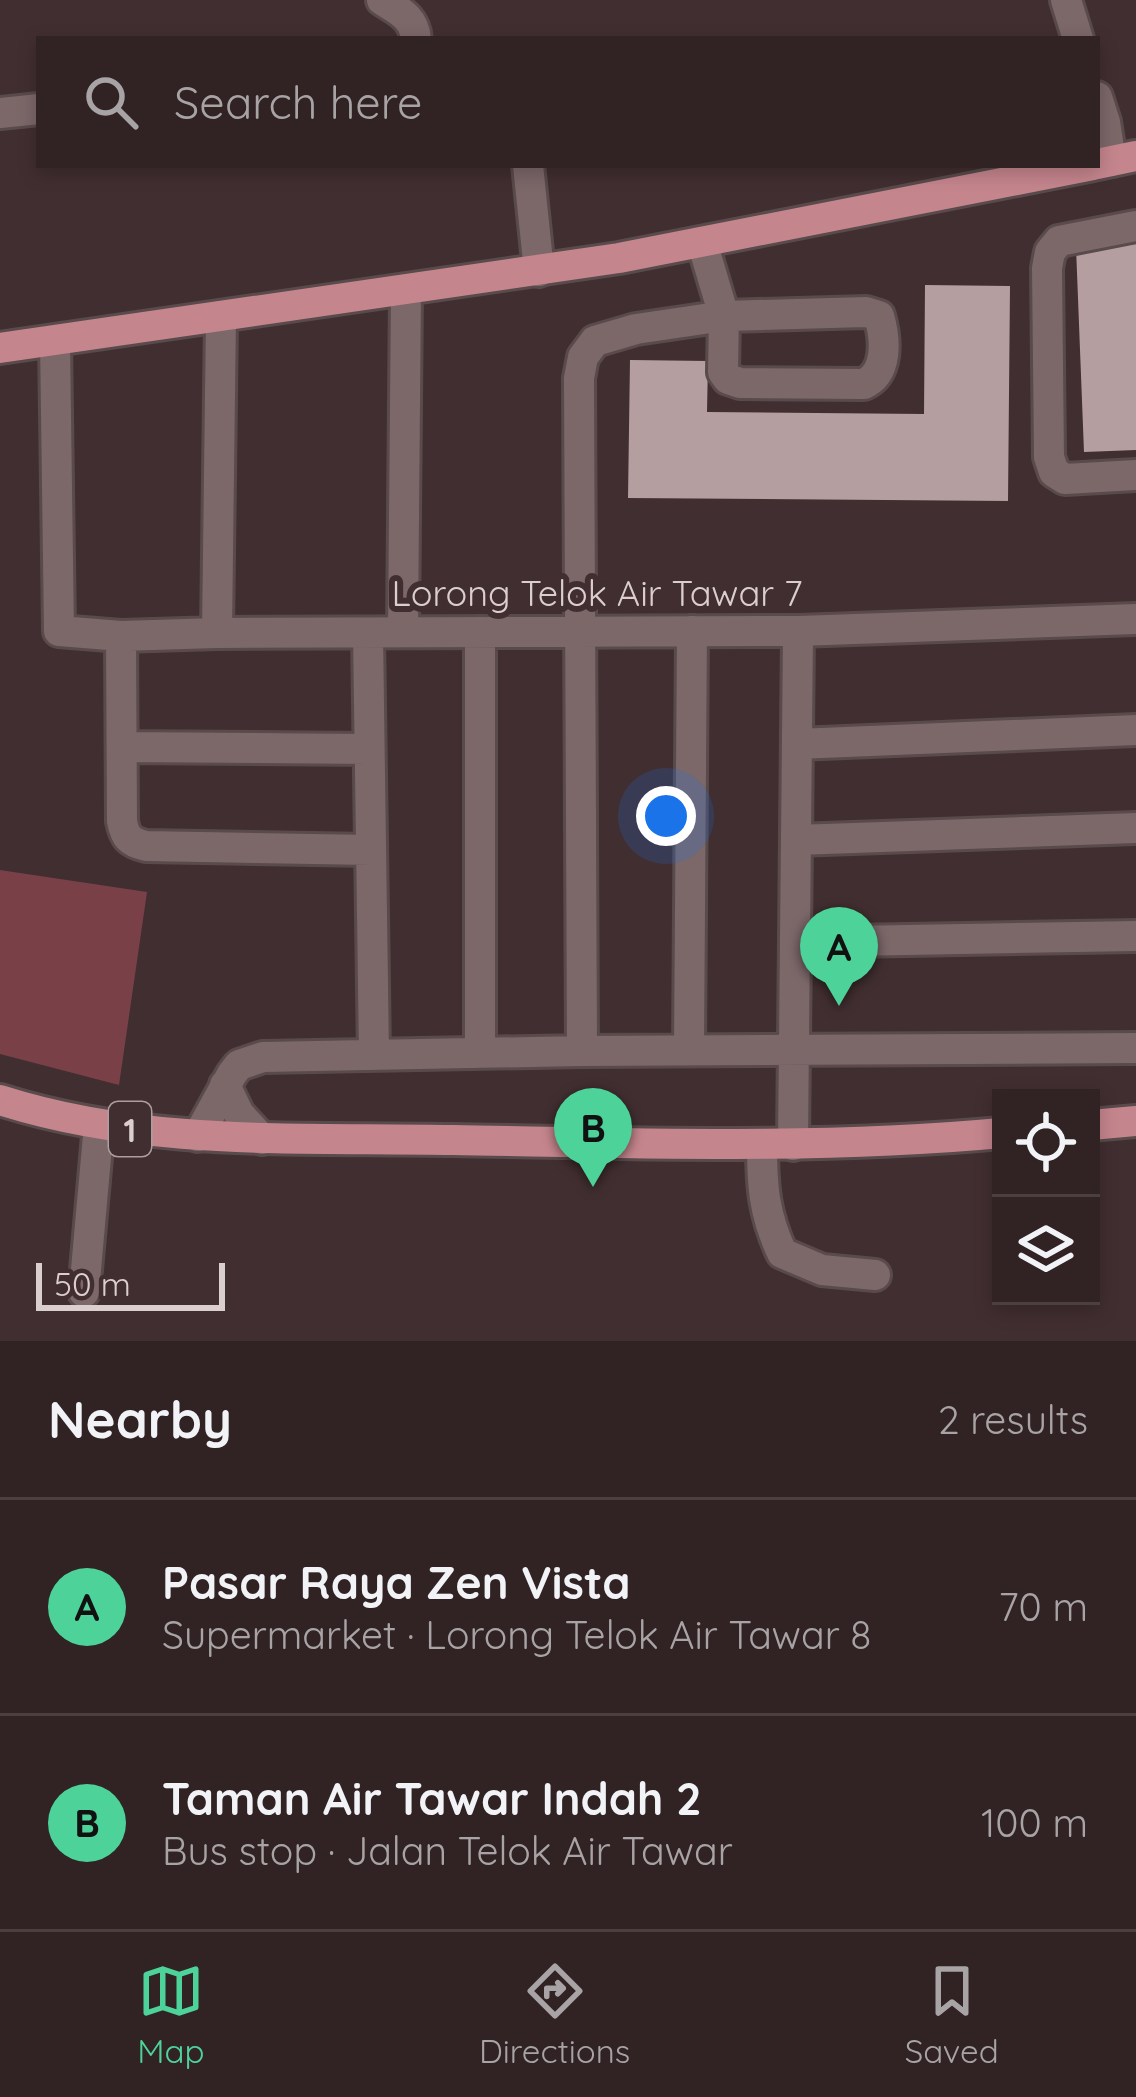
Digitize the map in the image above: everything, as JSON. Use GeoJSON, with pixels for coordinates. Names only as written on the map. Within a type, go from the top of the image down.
{"type":"FeatureCollection","features":[{"type":"Feature","properties":{"kind":"main road"},"geometry":{"type":"LineString","coordinates":[[0,348],[538,271],[1078,168]]}},
{"type":"Feature","properties":{"kind":"main road","name":"1"},"geometry":{"type":"LineString","coordinates":[[0,1100],[99,1124],[262,1139],[777,1145],[992,1134]]}},
{"type":"Feature","properties":{"kind":"main road"},"geometry":{"type":"LineString","coordinates":[[1100,1124],[1136,1121]]}},
{"type":"Feature","properties":{"kind":"street"},"geometry":{"type":"LineString","coordinates":[[382,0],[409,18],[416,36]]}},
{"type":"Feature","properties":{"kind":"street"},"geometry":{"type":"LineString","coordinates":[[1066,0],[1077,36]]}},
{"type":"Feature","properties":{"kind":"street"},"geometry":{"type":"LineString","coordinates":[[1100,107],[1109,162]]}},
{"type":"Feature","properties":{"kind":"street"},"geometry":{"type":"LineString","coordinates":[[0,113],[36,109]]}},
{"type":"Feature","properties":{"kind":"street"},"geometry":{"type":"LineString","coordinates":[[528,168],[538,271]]}},
{"type":"Feature","properties":{"kind":"street"},"geometry":{"type":"LineString","coordinates":[[1136,226],[1058,241],[1050,252],[1048,287],[1049,457],[1054,472],[1065,479],[1136,475]]}},
{"type":"Feature","properties":{"kind":"street"},"geometry":{"type":"LineString","coordinates":[[582,1051],[579,378],[583,357],[595,341],[616,334],[724,316],[874,313],[882,326],[882,366],[878,376],[864,384],[728,379],[723,372],[724,316],[702,242]]}},
{"type":"Feature","properties":{"kind":"street"},"geometry":{"type":"LineString","coordinates":[[403,632],[406,290]]}},
{"type":"Feature","properties":{"kind":"street"},"geometry":{"type":"LineString","coordinates":[[217,633],[221,316]]}},
{"type":"Feature","properties":{"kind":"street","name":"Lorong Telok Air Tawar 7"},"geometry":{"type":"LineString","coordinates":[[56,341],[59,631],[121,636],[798,631],[1136,619]]}},
{"type":"Feature","properties":{"kind":"street"},"geometry":{"type":"LineString","coordinates":[[689,1050],[692,631]]}},
{"type":"Feature","properties":{"kind":"street"},"geometry":{"type":"LineString","coordinates":[[798,631],[794,1051],[777,1145],[762,1183],[769,1224],[782,1253],[822,1270],[875,1275]]}},
{"type":"Feature","properties":{"kind":"street"},"geometry":{"type":"LineString","coordinates":[[368,632],[374,1055]]}},
{"type":"Feature","properties":{"kind":"street"},"geometry":{"type":"LineString","coordinates":[[480,632],[481,1053]]}},
{"type":"Feature","properties":{"kind":"street"},"geometry":{"type":"LineString","coordinates":[[121,636],[122,820],[124,834],[132,843],[371,850]]}},
{"type":"Feature","properties":{"kind":"street"},"geometry":{"type":"LineString","coordinates":[[797,744],[1136,730]]}},
{"type":"Feature","properties":{"kind":"street"},"geometry":{"type":"LineString","coordinates":[[122,747],[370,748]]}},
{"type":"Feature","properties":{"kind":"street"},"geometry":{"type":"LineString","coordinates":[[796,840],[1136,828]]}},
{"type":"Feature","properties":{"kind":"street"},"geometry":{"type":"LineString","coordinates":[[795,942],[1136,936]]}},
{"type":"Feature","properties":{"kind":"street"},"geometry":{"type":"LineString","coordinates":[[198,1136],[239,1065],[263,1058],[1136,1048]]}},
{"type":"Feature","properties":{"kind":"street"},"geometry":{"type":"LineString","coordinates":[[225,1085],[239,1114],[262,1139]]}},
{"type":"Feature","properties":{"kind":"street"},"geometry":{"type":"LineString","coordinates":[[84,1292],[99,1124]]}},
{"type":"Feature","properties":{"kind":"shaded area"},"geometry":{"type":"Polygon","coordinates":[[[0,870],[147,892],[119,1085],[0,1054],[0,870]]]}},
{"type":"Feature","properties":{"kind":"building"},"geometry":{"type":"Polygon","coordinates":[[[1136,244],[1136,450],[1084,452],[1076,247],[1136,244]]]}},
{"type":"Feature","properties":{"kind":"building"},"geometry":{"type":"Polygon","coordinates":[[[925,285],[1010,286],[1008,501],[628,498],[630,360],[708,361],[707,412],[924,414],[925,285]]]}},
{"type":"Feature","properties":{"kind":"place","name":"Pasar Raya Zen Vista"},"geometry":{"type":"Point","coordinates":[839,1006]}},
{"type":"Feature","properties":{"kind":"place","name":"Taman Air Tawar Indah 2"},"geometry":{"type":"Point","coordinates":[593,1187]}}]}
